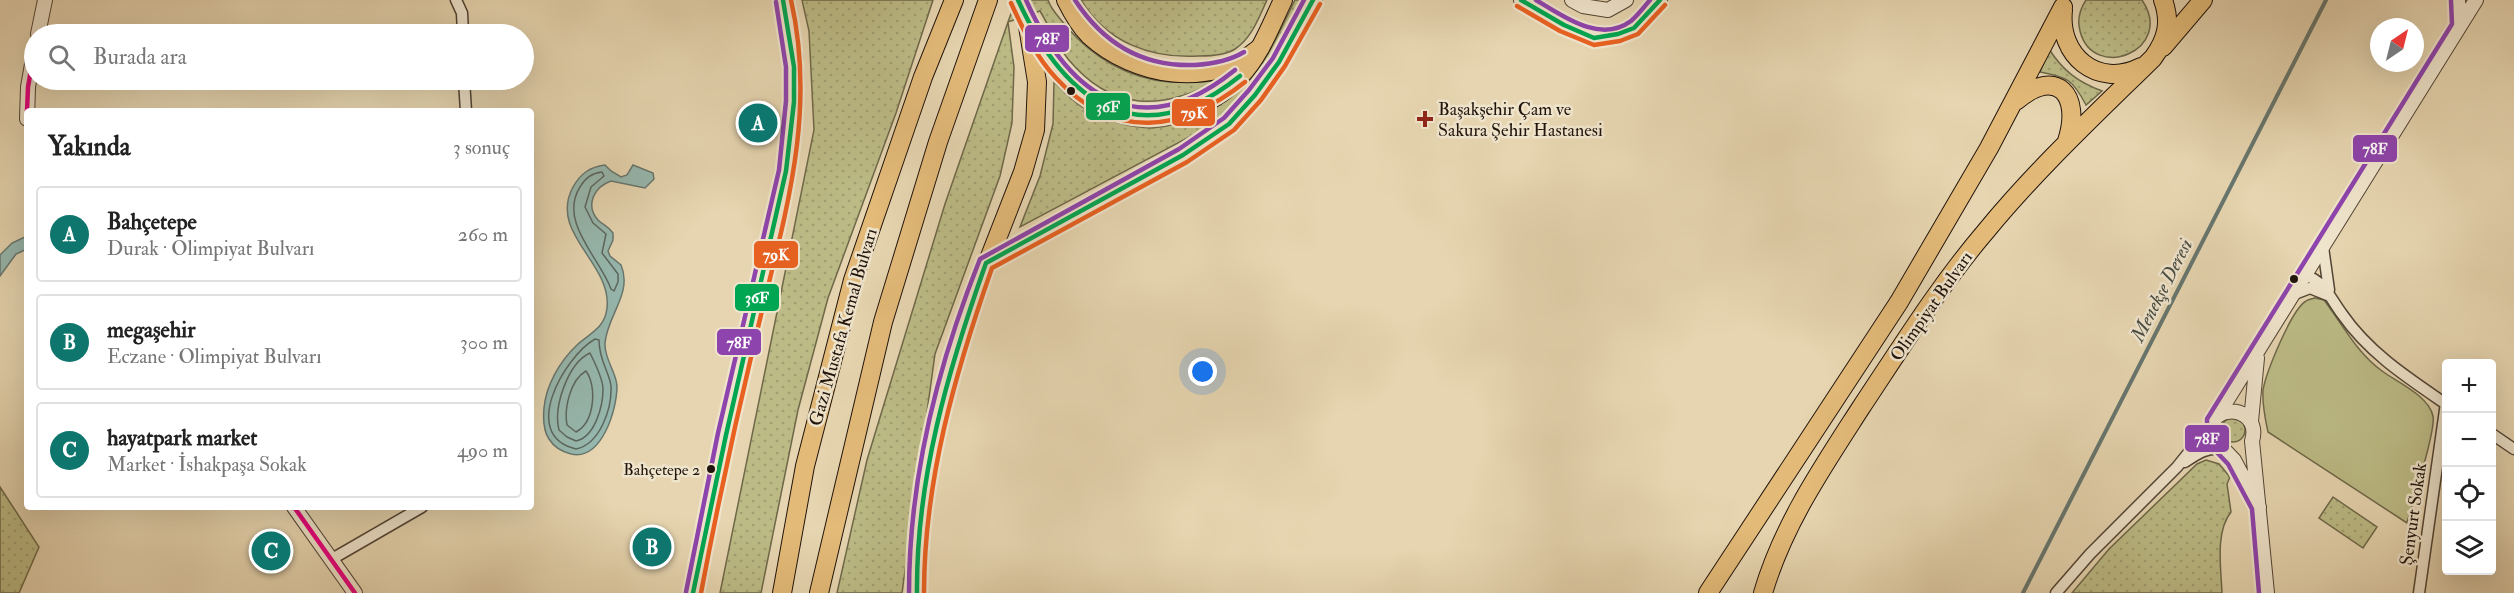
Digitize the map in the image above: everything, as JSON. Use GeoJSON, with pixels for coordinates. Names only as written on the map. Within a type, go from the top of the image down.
{"type":"FeatureCollection","features":[{"type":"Feature","properties":{"kind":"main road"},"geometry":{"type":"LineString","coordinates":[[693,593],[781,196],[793,101],[794,68],[791,38],[783,0]]}},
{"type":"Feature","properties":{"kind":"main road","name":"Gazi Mustafa Kemal Bulvarı"},"geometry":{"type":"LineString","coordinates":[[782,593],[805,466],[853,280],[922,77],[954,0]]}},
{"type":"Feature","properties":{"kind":"main road","name":"Gazi Mustafa Kemal Bulvarı"},"geometry":{"type":"LineString","coordinates":[[819,593],[883,322],[938,142],[988,0]]}},
{"type":"Feature","properties":{"kind":"main road"},"geometry":{"type":"LineString","coordinates":[[1066,0],[1088,33],[1112,53],[1138,64],[1167,72],[1194,73],[1221,70],[1244,61],[1260,48]]}},
{"type":"Feature","properties":{"kind":"main road"},"geometry":{"type":"LineString","coordinates":[[916,593],[918,534],[939,408],[971,305],[1023,172],[1035,130],[1037,82],[1027,20],[1062,74],[1081,91],[1105,106],[1140,115],[1165,116],[1212,99],[1242,75],[1260,48],[1284,0]]}},
{"type":"Feature","properties":{"kind":"main road"},"geometry":{"type":"LineString","coordinates":[[986,263],[1183,155],[1229,124],[1279,62],[1313,0]]}},
{"type":"Feature","properties":{"kind":"main road"},"geometry":{"type":"LineString","coordinates":[[2153,58],[2163,45],[2168,29],[2168,12],[2163,0]]}},
{"type":"Feature","properties":{"kind":"main road"},"geometry":{"type":"LineString","coordinates":[[2064,2],[2061,24],[2065,42],[2074,56],[2088,68],[2105,74],[2122,74],[2139,69],[2153,58],[2202,0]]}},
{"type":"Feature","properties":{"kind":"main road"},"geometry":{"type":"LineString","coordinates":[[1708,593],[1899,302],[1945,226],[2012,104],[2064,2]]}},
{"type":"Feature","properties":{"kind":"main road","name":"Olimpiyat Bulvarı"},"geometry":{"type":"LineString","coordinates":[[1763,593],[1777,552],[1795,512],[1937,295],[1983,233],[2067,142],[2153,58]]}},
{"type":"Feature","properties":{"kind":"main road"},"geometry":{"type":"LineString","coordinates":[[2012,104],[2028,90],[2043,85],[2059,87],[2070,99],[2073,115],[2067,142]]}},
{"type":"Feature","properties":{"kind":"street"},"geometry":{"type":"LineString","coordinates":[[40,24],[45,0]]}},
{"type":"Feature","properties":{"kind":"street"},"geometry":{"type":"LineString","coordinates":[[456,0],[462,13],[463,24]]}},
{"type":"Feature","properties":{"kind":"street"},"geometry":{"type":"LineString","coordinates":[[1521,0],[1564,26],[1594,38],[1618,34],[1634,28],[1660,0]]}},
{"type":"Feature","properties":{"kind":"street"},"geometry":{"type":"LineString","coordinates":[[1572,0],[1583,6],[1608,10],[1626,0]]}},
{"type":"Feature","properties":{"kind":"street"},"geometry":{"type":"LineString","coordinates":[[2458,0],[2460,26]]}},
{"type":"Feature","properties":{"kind":"street"},"geometry":{"type":"LineString","coordinates":[[2056,593],[2090,554],[2177,467],[2216,418],[2476,0]]}},
{"type":"Feature","properties":{"kind":"street"},"geometry":{"type":"LineString","coordinates":[[27,108],[28,90]]}},
{"type":"Feature","properties":{"kind":"street"},"geometry":{"type":"LineString","coordinates":[[465,90],[466,108]]}},
{"type":"Feature","properties":{"kind":"street"},"geometry":{"type":"LineString","coordinates":[[2323,247],[2330,296]]}},
{"type":"Feature","properties":{"kind":"street"},"geometry":{"type":"LineString","coordinates":[[2305,275],[2322,283],[2343,316],[2388,364],[2442,401]]}},
{"type":"Feature","properties":{"kind":"street"},"geometry":{"type":"LineString","coordinates":[[2292,295],[2310,288],[2330,296]]}},
{"type":"Feature","properties":{"kind":"street"},"geometry":{"type":"LineString","coordinates":[[2257,352],[2252,441],[2267,593]]}},
{"type":"Feature","properties":{"kind":"street"},"geometry":{"type":"LineString","coordinates":[[2216,418],[2229,411],[2235,411],[2242,412],[2252,421]]}},
{"type":"Feature","properties":{"kind":"street","name":"Şenyurt Sokak"},"geometry":{"type":"LineString","coordinates":[[2419,593],[2445,413]]}},
{"type":"Feature","properties":{"kind":"street"},"geometry":{"type":"LineString","coordinates":[[2216,418],[2214,439],[2234,460],[2259,507]]}},
{"type":"Feature","properties":{"kind":"street"},"geometry":{"type":"LineString","coordinates":[[2496,437],[2514,449]]}},
{"type":"Feature","properties":{"kind":"street"},"geometry":{"type":"LineString","coordinates":[[2177,467],[2212,447],[2236,452],[2248,446],[2252,441]]}},
{"type":"Feature","properties":{"kind":"street"},"geometry":{"type":"LineString","coordinates":[[296,510],[355,593]]}},
{"type":"Feature","properties":{"kind":"street"},"geometry":{"type":"LineString","coordinates":[[332,559],[417,510]]}},
{"type":"Feature","properties":{"kind":"shaded area"},"geometry":{"type":"Polygon","coordinates":[[[802,0],[933,0],[896,113],[828,298],[798,410],[761,593],[720,593],[814,130],[809,31],[802,0]]]}},
{"type":"Feature","properties":{"kind":"shaded area"},"geometry":{"type":"Polygon","coordinates":[[[1016,0],[1048,0],[1056,14],[1076,37],[1112,65],[1155,80],[1217,81],[1176,98],[1138,101],[1119,97],[1102,89],[1084,76],[1068,59],[1040,11],[1008,22],[1016,0]]]}},
{"type":"Feature","properties":{"kind":"shaded area"},"geometry":{"type":"Polygon","coordinates":[[[1081,0],[1267,0],[1250,33],[1235,49],[1217,55],[1181,56],[1147,51],[1131,45],[1103,27],[1081,0]]]}},
{"type":"Feature","properties":{"kind":"shaded area"},"geometry":{"type":"Polygon","coordinates":[[[1295,0],[1303,0],[1269,65],[1250,91],[1210,126],[1020,227],[1040,176],[1053,124],[1054,82],[1082,106],[1101,117],[1118,123],[1152,128],[1178,124],[1215,108],[1246,84],[1267,54],[1295,0]]]}},
{"type":"Feature","properties":{"kind":"shaded area"},"geometry":{"type":"Polygon","coordinates":[[[2086,0],[2142,0],[2150,18],[2148,33],[2141,45],[2129,54],[2114,57],[2100,55],[2088,47],[2080,31],[2079,23],[2086,0]]]}},
{"type":"Feature","properties":{"kind":"shaded area"},"geometry":{"type":"Polygon","coordinates":[[[1008,22],[1014,67],[1012,123],[1000,176],[935,354],[902,593],[837,593],[867,460],[945,204],[1008,22]]]}},
{"type":"Feature","properties":{"kind":"shaded area"},"geometry":{"type":"Polygon","coordinates":[[[2049,49],[2072,75],[2102,91],[2086,105],[2069,81],[2040,72],[2049,49]]]}},
{"type":"Feature","properties":{"kind":"shaded area"},"geometry":{"type":"Polygon","coordinates":[[[2315,298],[2324,300],[2357,347],[2373,364],[2419,396],[2433,416],[2431,436],[2407,523],[2268,432],[2263,390],[2269,370],[2293,316],[2306,301],[2315,298]]]}},
{"type":"Feature","properties":{"kind":"shaded area"},"geometry":{"type":"Polygon","coordinates":[[[2233,418],[2242,421],[2245,430],[2242,439],[2233,442],[2224,439],[2221,430],[2224,421],[2233,418]]]}},
{"type":"Feature","properties":{"kind":"shaded area"},"geometry":{"type":"Polygon","coordinates":[[[2206,460],[2219,464],[2230,477],[2227,484],[2231,512],[2226,520],[2221,540],[2222,593],[2072,593],[2109,549],[2197,464],[2206,460]]]}},
{"type":"Feature","properties":{"kind":"shaded area"},"geometry":{"type":"Polygon","coordinates":[[[0,487],[39,547],[19,593],[0,593],[0,487]]]}},
{"type":"Feature","properties":{"kind":"shaded area"},"geometry":{"type":"Polygon","coordinates":[[[2333,497],[2377,527],[2363,548],[2319,518],[2333,497]]]}},
{"type":"Feature","properties":{"kind":"water"},"geometry":{"type":"Polygon","coordinates":[[[605,165],[621,177],[627,175],[633,165],[653,173],[654,179],[645,188],[611,181],[600,188],[593,197],[594,214],[613,233],[613,240],[608,251],[610,256],[621,265],[624,275],[622,295],[610,323],[605,343],[606,354],[617,386],[611,419],[599,442],[591,450],[582,454],[571,454],[556,447],[547,436],[544,420],[545,399],[551,382],[565,358],[596,330],[606,315],[607,308],[606,292],[600,277],[574,234],[568,219],[567,204],[579,178],[590,169],[605,165]]]}},
{"type":"Feature","properties":{"kind":"water"},"geometry":{"type":"Polygon","coordinates":[[[24,237],[24,250],[16,254],[0,276],[0,255],[12,243],[24,237]]]}},
{"type":"Feature","properties":{"kind":"waterway","name":"Menekşe Deresi"},"geometry":{"type":"LineString","coordinates":[[2023,593],[2326,0]]}},
{"type":"Feature","properties":{"kind":"tunnel"},"geometry":{"type":"LineString","coordinates":[[1018,0],[1027,20]]}},
{"type":"Feature","properties":{"kind":"transit line","name":"36F"},"geometry":{"type":"LineString","coordinates":[[693,593],[786,171],[794,102],[794,67],[783,0]]}},
{"type":"Feature","properties":{"kind":"transit line","name":"79K"},"geometry":{"type":"LineString","coordinates":[[701,593],[733,435],[793,171],[799,129],[801,87],[798,44],[791,0]]}},
{"type":"Feature","properties":{"kind":"transit line","name":"36F"},"geometry":{"type":"LineString","coordinates":[[1018,0],[1037,36],[1058,67],[1082,91],[1109,107],[1138,115],[1169,113],[1203,100],[1240,76]]}},
{"type":"Feature","properties":{"kind":"transit line","name":"78F"},"geometry":{"type":"LineString","coordinates":[[1026,0],[1044,34],[1064,63],[1087,85],[1112,100],[1139,107],[1169,105],[1201,93],[1235,70]]}},
{"type":"Feature","properties":{"kind":"transit line","name":"78F"},"geometry":{"type":"LineString","coordinates":[[1075,0],[1098,29],[1112,40],[1142,57],[1158,62],[1176,65],[1208,64],[1220,62],[1244,52]]}},
{"type":"Feature","properties":{"kind":"transit line","name":"78F"},"geometry":{"type":"LineString","coordinates":[[909,593],[910,550],[920,465],[951,339],[980,259],[1179,149],[1224,118],[1273,58],[1304,0]]}},
{"type":"Feature","properties":{"kind":"transit line","name":"36F"},"geometry":{"type":"LineString","coordinates":[[917,593],[918,550],[928,467],[947,384],[986,263],[1183,155],[1229,124],[1255,95],[1279,62],[1313,0]]}},
{"type":"Feature","properties":{"kind":"transit line","name":"36F"},"geometry":{"type":"LineString","coordinates":[[1521,0],[1564,25],[1594,38],[1618,34],[1634,28],[1660,0]]}},
{"type":"Feature","properties":{"kind":"transit line","name":"78F"},"geometry":{"type":"LineString","coordinates":[[1536,0],[1570,20],[1594,29],[1607,30],[1631,21],[1650,0]]}},
{"type":"Feature","properties":{"kind":"transit line","name":"78F"},"geometry":{"type":"LineString","coordinates":[[2259,593],[2252,509],[2228,464],[2207,442],[2207,419],[2452,24],[2451,1]]}},
{"type":"Feature","properties":{"kind":"transit line","name":"78F"},"geometry":{"type":"LineString","coordinates":[[686,592],[718,433],[779,170],[786,101],[786,67],[776,2]]}},
{"type":"Feature","properties":{"kind":"transit line","name":"79K"},"geometry":{"type":"LineString","coordinates":[[1011,3],[1030,42],[1056,78],[1078,99],[1102,113],[1125,121],[1149,123],[1173,120],[1221,99],[1245,82]]}},
{"type":"Feature","properties":{"kind":"transit line","name":"79K"},"geometry":{"type":"LineString","coordinates":[[924,593],[929,510],[944,428],[954,387],[992,268],[1187,162],[1234,130],[1261,100],[1285,66],[1320,4]]}},
{"type":"Feature","properties":{"kind":"transit line","name":"79K"},"geometry":{"type":"LineString","coordinates":[[1517,6],[1560,31],[1594,45],[1620,41],[1638,34],[1665,5]]}},
{"type":"Feature","properties":{"kind":"transit line"},"geometry":{"type":"LineString","coordinates":[[27,108],[28,90]]}},
{"type":"Feature","properties":{"kind":"transit line"},"geometry":{"type":"LineString","coordinates":[[296,510],[355,593]]}},
{"type":"Feature","properties":{"kind":"place","name":"Başakşehir Çam ve Sakura Şehir Hastanesi"},"geometry":{"type":"Point","coordinates":[1425,119]}},
{"type":"Feature","properties":{"kind":"place","name":"Bahçetepe"},"geometry":{"type":"Point","coordinates":[758,123]}},
{"type":"Feature","properties":{"kind":"place","name":"Bahçetepe 2"},"geometry":{"type":"Point","coordinates":[711,469]}},
{"type":"Feature","properties":{"kind":"place","name":"megaşehir"},"geometry":{"type":"Point","coordinates":[652,547]}},
{"type":"Feature","properties":{"kind":"place","name":"hayatpark market"},"geometry":{"type":"Point","coordinates":[271,551]}}]}
